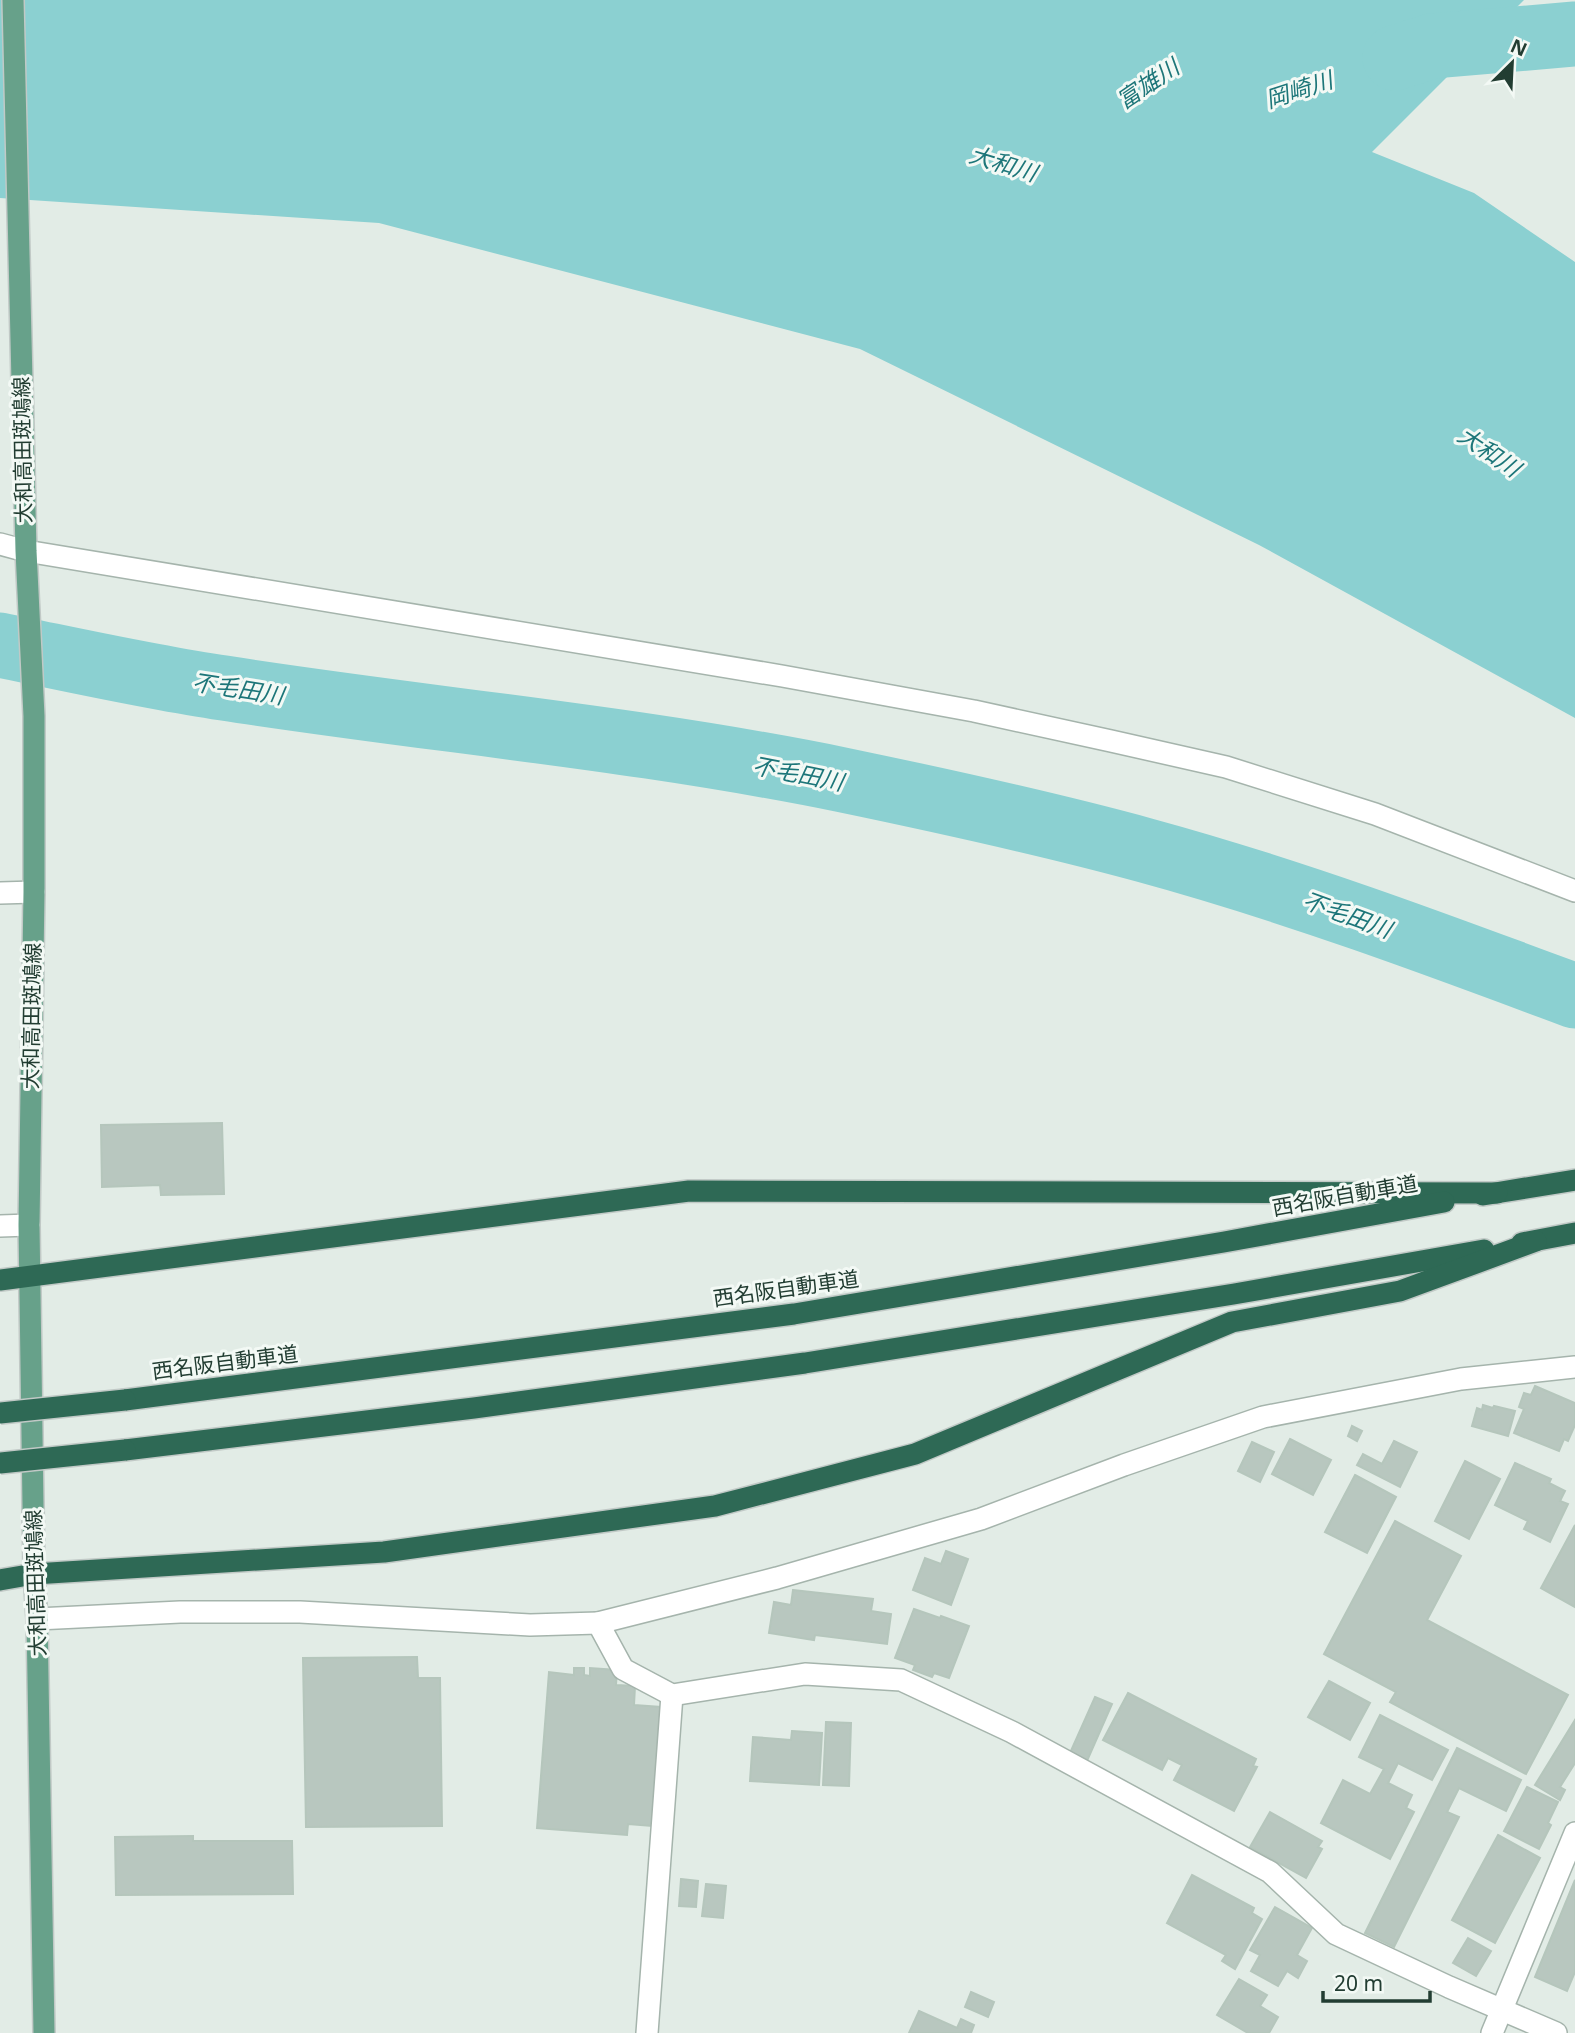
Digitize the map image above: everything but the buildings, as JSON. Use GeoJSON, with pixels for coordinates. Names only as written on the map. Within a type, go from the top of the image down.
{"type":"FeatureCollection","features":[{"type":"Feature","properties":{"kind":"highway","name":"西名阪自動車道"},"geometry":{"type":"LineString","coordinates":[[0,1413],[125,1400],[794,1314],[1575,1180]]}},
{"type":"Feature","properties":{"kind":"highway"},"geometry":{"type":"LineString","coordinates":[[0,1280],[689,1191],[1497,1193]]}},
{"type":"Feature","properties":{"kind":"highway"},"geometry":{"type":"LineString","coordinates":[[0,1463],[474,1408],[806,1363],[1234,1294],[1575,1233]]}},
{"type":"Feature","properties":{"kind":"highway"},"geometry":{"type":"LineString","coordinates":[[0,1580],[34,1574],[384,1552],[715,1506],[915,1454],[1232,1322],[1400,1291],[1536,1241]]}},
{"type":"Feature","properties":{"kind":"main road","name":"大和高田斑鳩線"},"geometry":{"type":"LineString","coordinates":[[13,0],[26,551],[34,716],[29,1225],[44,2033]]}},
{"type":"Feature","properties":{"kind":"street"},"geometry":{"type":"LineString","coordinates":[[0,544],[26,551],[782,676],[974,711],[1099,738],[1226,767],[1375,814],[1575,891]]}},
{"type":"Feature","properties":{"kind":"street"},"geometry":{"type":"LineString","coordinates":[[0,893],[34,891]]}},
{"type":"Feature","properties":{"kind":"street"},"geometry":{"type":"LineString","coordinates":[[0,1226],[29,1225]]}},
{"type":"Feature","properties":{"kind":"street"},"geometry":{"type":"LineString","coordinates":[[37,1619],[180,1612],[300,1612],[530,1625],[598,1623],[777,1578],[981,1519],[1124,1465],[1264,1417],[1461,1379],[1575,1367]]}},
{"type":"Feature","properties":{"kind":"street"},"geometry":{"type":"LineString","coordinates":[[598,1623],[623,1669],[672,1695],[805,1674],[901,1680],[1012,1732],[1270,1872],[1336,1934],[1556,2033]]}},
{"type":"Feature","properties":{"kind":"street"},"geometry":{"type":"LineString","coordinates":[[647,2033],[672,1695]]}},
{"type":"Feature","properties":{"kind":"street"},"geometry":{"type":"LineString","coordinates":[[1492,2033],[1575,1833]]}},
{"type":"Feature","properties":{"kind":"water"},"geometry":{"type":"Polygon","coordinates":[[[0,0],[1524,0],[1372,152],[1474,193],[1575,262],[1575,718],[1259,545],[860,349],[379,223],[0,198],[0,0]]]}},
{"type":"Feature","properties":{"kind":"waterway","name":"岡崎川"},"geometry":{"type":"LineString","coordinates":[[1395,58],[1432,46],[1575,34]]}},
{"type":"Feature","properties":{"kind":"waterway","name":"不毛田川"},"geometry":{"type":"LineString","coordinates":[[0,645],[224,688],[689,752],[957,804],[1107,840],[1253,882],[1415,937],[1575,996]]}},
{"type":"Feature","properties":{"kind":"water label","name":"富雄川"},"geometry":{"type":"Point","coordinates":[1148,84]}},
{"type":"Feature","properties":{"kind":"water label","name":"大和川"},"geometry":{"type":"Point","coordinates":[1003,164]}},
{"type":"Feature","properties":{"kind":"water label","name":"大和川"},"geometry":{"type":"Point","coordinates":[1489,452]}}]}
